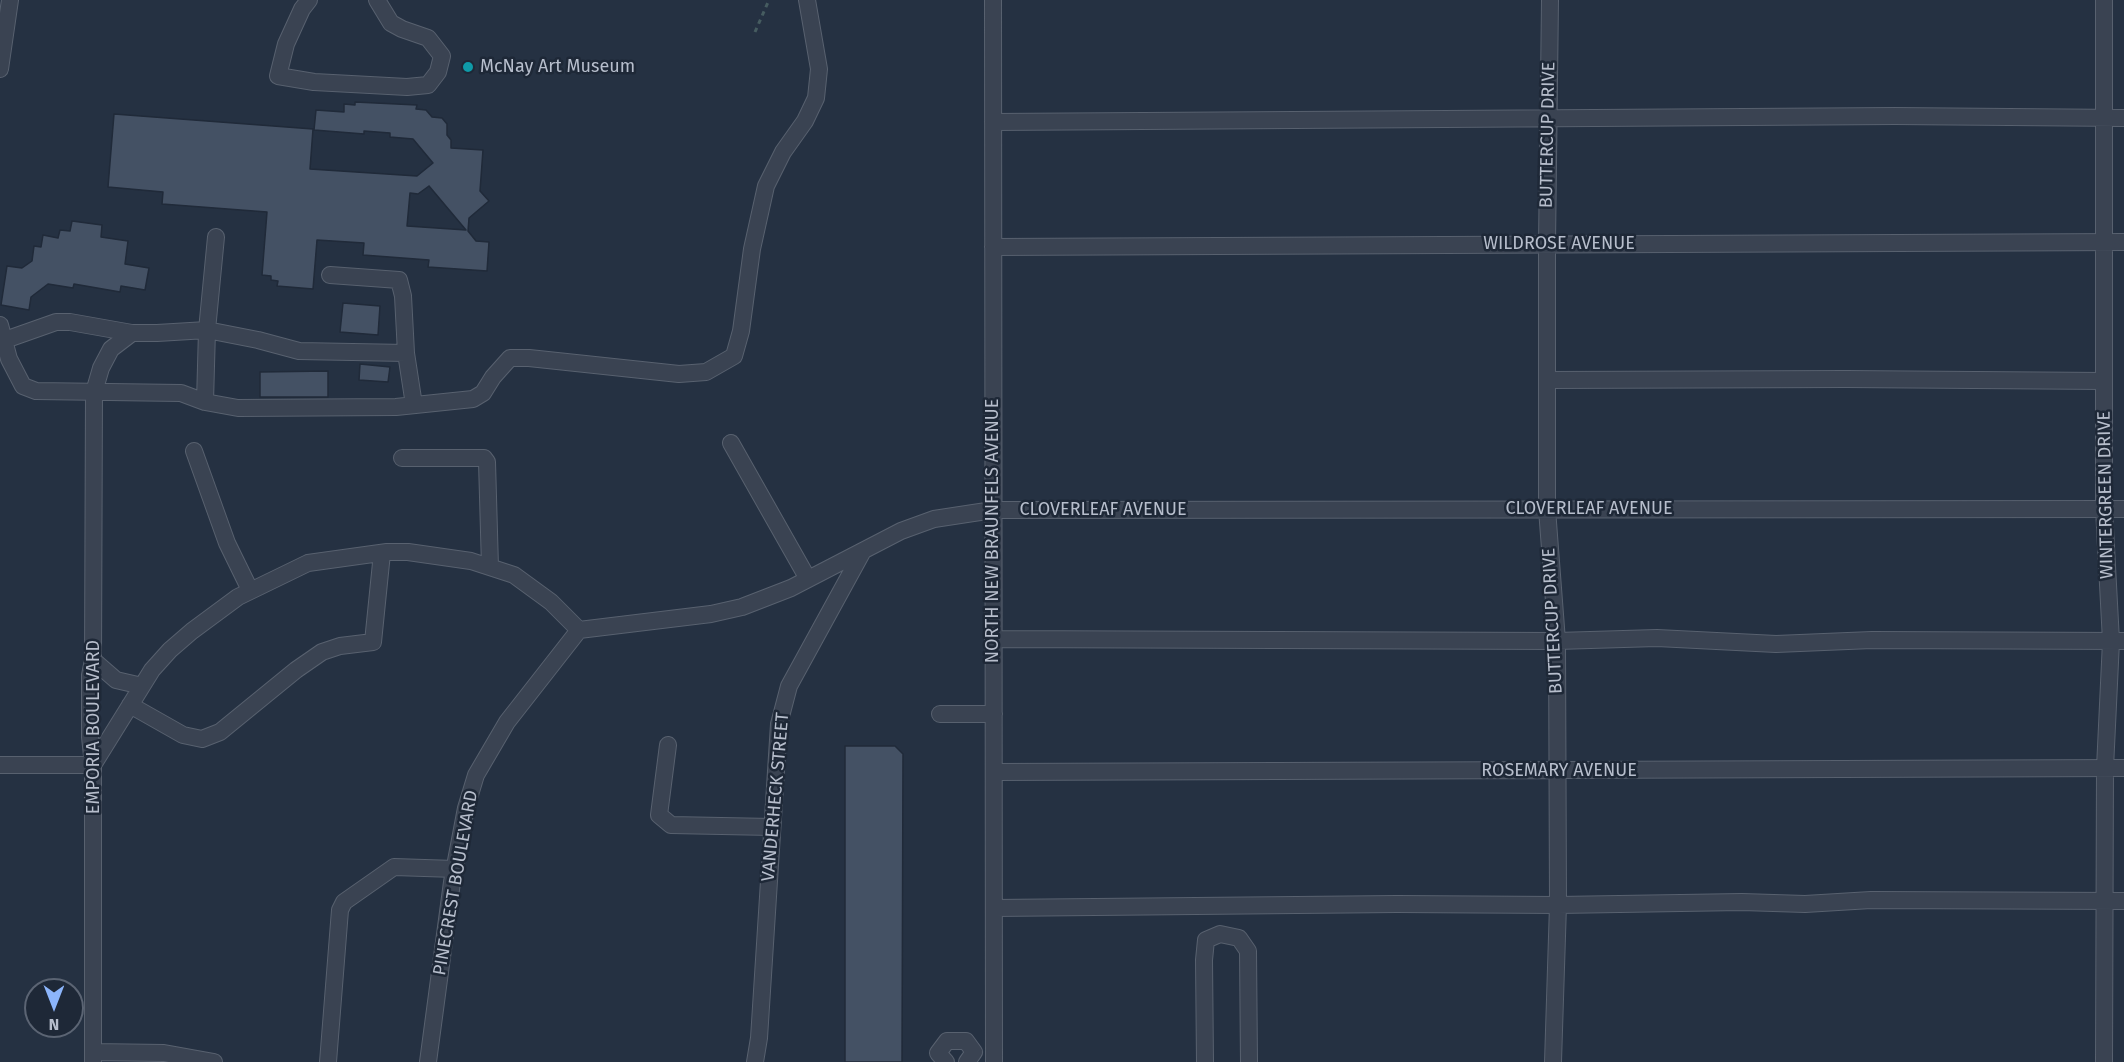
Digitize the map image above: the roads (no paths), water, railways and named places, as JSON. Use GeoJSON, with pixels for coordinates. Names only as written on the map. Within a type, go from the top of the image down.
{"type":"FeatureCollection","features":[{"type":"Feature","properties":{"kind":"street"},"geometry":{"type":"LineString","coordinates":[[0,69],[10,0]]}},
{"type":"Feature","properties":{"kind":"street"},"geometry":{"type":"LineString","coordinates":[[309,0],[302,9],[286,45],[278,76],[326,83],[407,87],[428,85],[438,72],[442,56],[428,38],[391,23],[377,0]]}},
{"type":"Feature","properties":{"kind":"street"},"geometry":{"type":"LineString","coordinates":[[406,352],[299,351],[207,330],[132,333],[85,324],[56,322],[2,332],[9,359],[23,386],[36,391],[181,393],[205,402],[237,408],[396,407],[472,399],[483,393],[493,377],[510,358],[679,374],[706,372],[734,356],[741,331],[752,249],[766,186],[783,152],[805,121],[816,99],[819,69],[808,0]]}},
{"type":"Feature","properties":{"kind":"street","name":"NORTH NEW BRAUNFELS AVENUE"},"geometry":{"type":"LineString","coordinates":[[993,0],[994,1057]]}},
{"type":"Feature","properties":{"kind":"street","name":"BUTTERCUP DRIVE"},"geometry":{"type":"LineString","coordinates":[[1550,0],[1547,509],[1557,641],[1558,905],[1553,1062]]}},
{"type":"Feature","properties":{"kind":"street","name":"WINTERGREEN DRIVE"},"geometry":{"type":"LineString","coordinates":[[2104,0],[2104,509],[2117,641],[2106,768],[2104,1062]]}},
{"type":"Feature","properties":{"kind":"street"},"geometry":{"type":"LineString","coordinates":[[993,122],[2041,116],[2124,118]]}},
{"type":"Feature","properties":{"kind":"street"},"geometry":{"type":"LineString","coordinates":[[205,402],[207,330],[216,237]]}},
{"type":"Feature","properties":{"kind":"street","name":"WILDROSE AVENUE"},"geometry":{"type":"LineString","coordinates":[[993,247],[2124,242]]}},
{"type":"Feature","properties":{"kind":"street"},"geometry":{"type":"LineString","coordinates":[[330,275],[399,280],[403,296],[406,352],[414,405]]}},
{"type":"Feature","properties":{"kind":"street","name":"EMPORIA BOULEVARD"},"geometry":{"type":"LineString","coordinates":[[93,1057],[93,765],[90,675],[93,660],[94,392],[101,368],[111,349],[132,333]]}},
{"type":"Feature","properties":{"kind":"street"},"geometry":{"type":"LineString","coordinates":[[1547,380],[2104,381]]}},
{"type":"Feature","properties":{"kind":"street"},"geometry":{"type":"LineString","coordinates":[[731,443],[808,579]]}},
{"type":"Feature","properties":{"kind":"street"},"geometry":{"type":"LineString","coordinates":[[194,451],[227,543],[250,590]]}},
{"type":"Feature","properties":{"kind":"street"},"geometry":{"type":"LineString","coordinates":[[402,458],[484,458],[487,462],[490,567]]}},
{"type":"Feature","properties":{"kind":"street","name":"CLOVERLEAF AVENUE"},"geometry":{"type":"LineString","coordinates":[[579,630],[711,614],[742,607],[791,588],[921,523],[993,510],[2124,509]]}},
{"type":"Feature","properties":{"kind":"street","name":"VANDERHECK STREET"},"geometry":{"type":"LineString","coordinates":[[755,1062],[759,1038],[779,724],[789,686],[863,550]]}},
{"type":"Feature","properties":{"kind":"street"},"geometry":{"type":"LineString","coordinates":[[0,765],[93,765],[152,670],[184,637],[238,597],[309,563],[382,553],[408,552],[471,561],[514,575],[550,602],[579,630]]}},
{"type":"Feature","properties":{"kind":"street"},"geometry":{"type":"LineString","coordinates":[[130,705],[183,735],[202,739],[220,732],[322,651],[373,642],[382,553]]}},
{"type":"Feature","properties":{"kind":"street","name":"PINECREST BOULEVARD"},"geometry":{"type":"LineString","coordinates":[[428,1062],[455,868],[466,808],[476,775],[507,722],[579,630]]}},
{"type":"Feature","properties":{"kind":"street"},"geometry":{"type":"LineString","coordinates":[[993,639],[1557,641],[1657,638],[1776,644],[1872,640],[2117,641]]}},
{"type":"Feature","properties":{"kind":"street"},"geometry":{"type":"LineString","coordinates":[[93,660],[116,680],[142,686]]}},
{"type":"Feature","properties":{"kind":"street"},"geometry":{"type":"LineString","coordinates":[[940,714],[994,714]]}},
{"type":"Feature","properties":{"kind":"street"},"geometry":{"type":"LineString","coordinates":[[668,745],[659,815],[671,825],[772,827]]}},
{"type":"Feature","properties":{"kind":"street","name":"ROSEMARY AVENUE"},"geometry":{"type":"LineString","coordinates":[[994,772],[2124,768]]}},
{"type":"Feature","properties":{"kind":"street"},"geometry":{"type":"LineString","coordinates":[[328,1062],[339,910],[344,902],[394,867],[455,868]]}},
{"type":"Feature","properties":{"kind":"street"},"geometry":{"type":"LineString","coordinates":[[994,908],[1397,904],[1805,904],[1871,900],[2124,901]]}},
{"type":"Feature","properties":{"kind":"street"},"geometry":{"type":"LineString","coordinates":[[1205,1062],[1204,960],[1206,940],[1221,934],[1239,938],[1248,951],[1249,1062]]}},
{"type":"Feature","properties":{"kind":"street"},"geometry":{"type":"LineString","coordinates":[[946,1062],[938,1053],[947,1041],[966,1041],[970,1057],[994,1057]]}},
{"type":"Feature","properties":{"kind":"street"},"geometry":{"type":"LineString","coordinates":[[93,1057],[164,1053],[214,1062]]}},
{"type":"Feature","properties":{"kind":"place","name":"McNay Art Museum"},"geometry":{"type":"Point","coordinates":[468,67]}}]}
